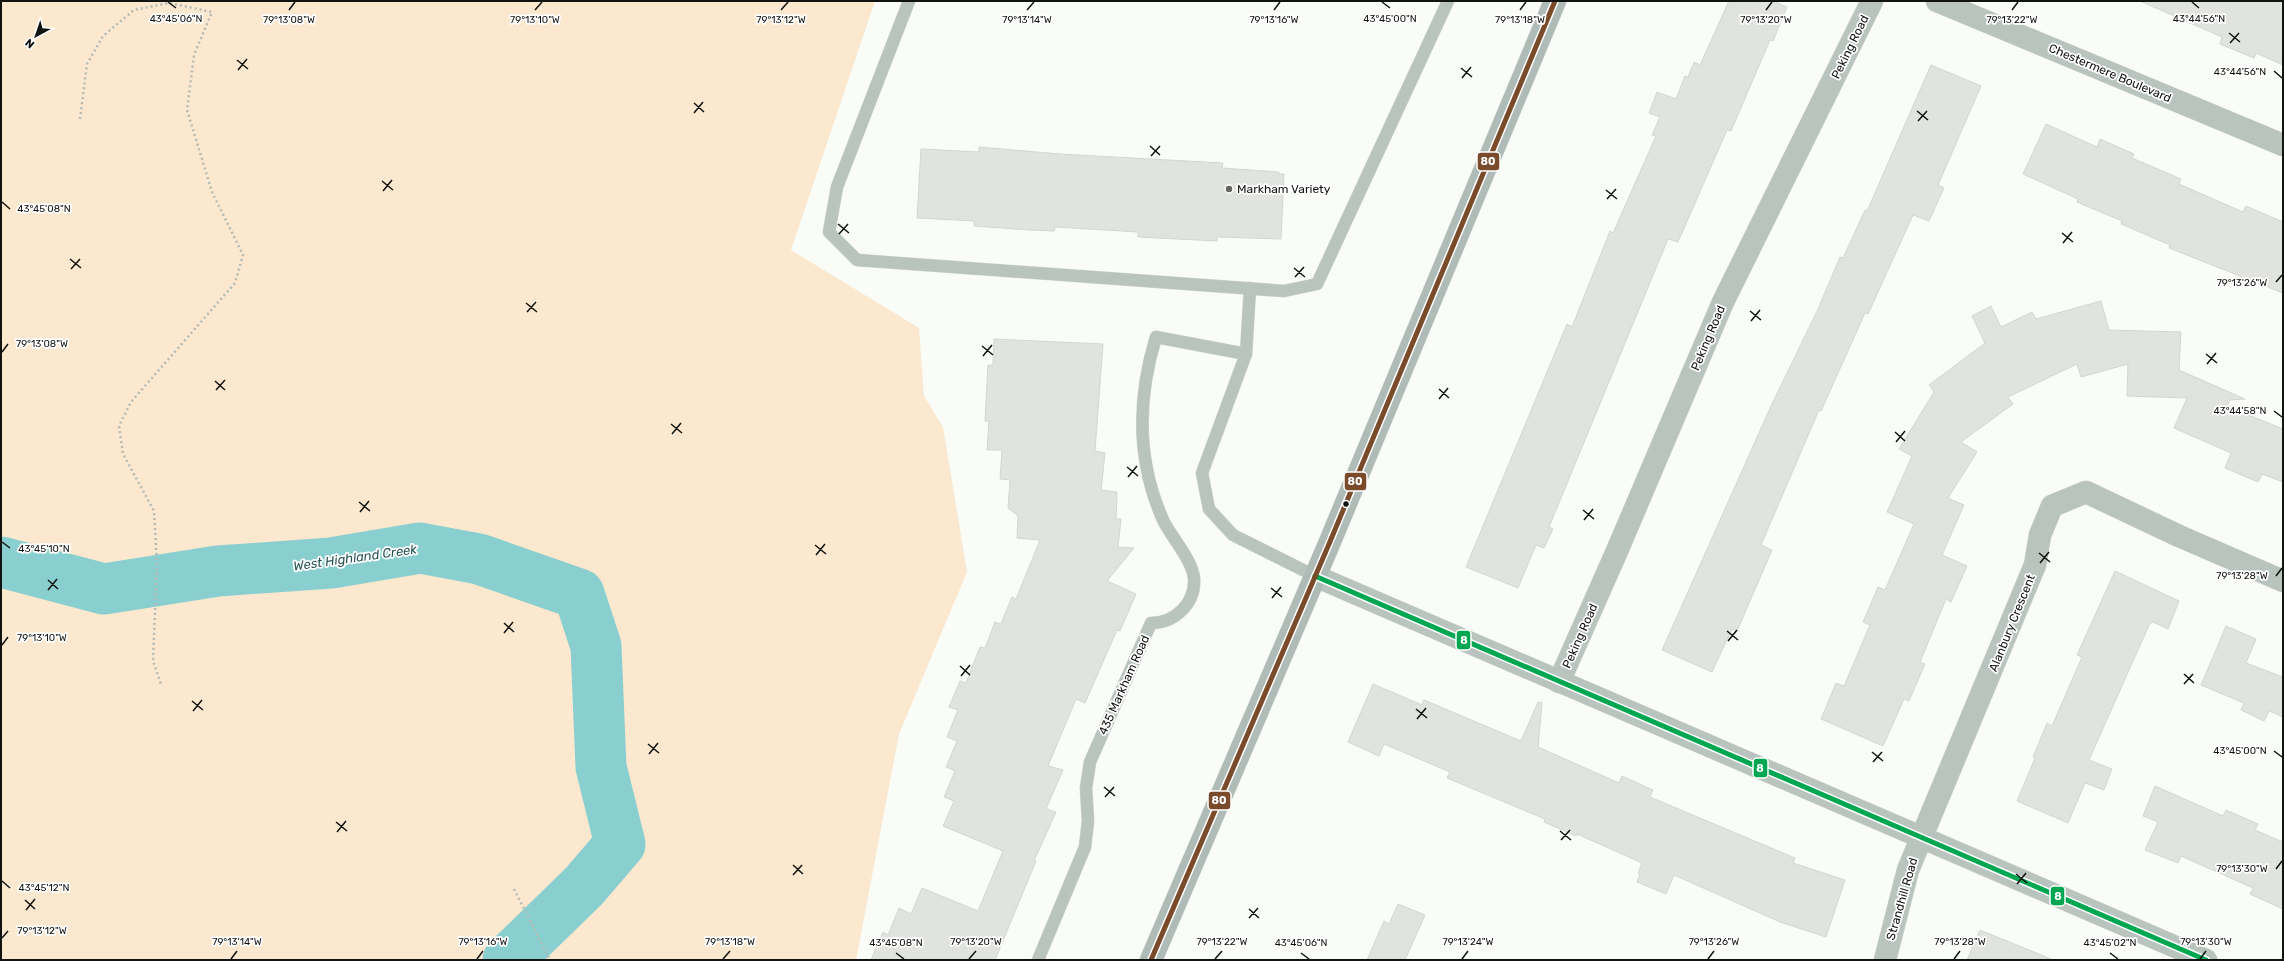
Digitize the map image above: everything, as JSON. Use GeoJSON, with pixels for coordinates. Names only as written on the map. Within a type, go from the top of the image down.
{"type":"FeatureCollection","features":[{"type":"Feature","properties":{"kind":"main road"},"geometry":{"type":"LineString","coordinates":[[1151,960],[1555,1]]}},
{"type":"Feature","properties":{"kind":"street","name":"Peking Road"},"geometry":{"type":"LineString","coordinates":[[1558,682],[1620,544],[1723,302],[1872,1]]}},
{"type":"Feature","properties":{"kind":"street","name":"Chestermere Boulevard"},"geometry":{"type":"LineString","coordinates":[[1937,1],[2283,145]]}},
{"type":"Feature","properties":{"kind":"street","name":"Alanbury Crescent"},"geometry":{"type":"LineString","coordinates":[[1920,838],[2036,565],[2040,535],[2052,506],[2086,492],[2179,536],[2283,581]]}},
{"type":"Feature","properties":{"kind":"street"},"geometry":{"type":"LineString","coordinates":[[1314,576],[2206,960]]}},
{"type":"Feature","properties":{"kind":"street","name":"Strandhill Road"},"geometry":{"type":"LineString","coordinates":[[1885,960],[1908,870],[1920,838]]}},
{"type":"Feature","properties":{"kind":"lane"},"geometry":{"type":"LineString","coordinates":[[909,1],[837,187],[829,232],[857,260],[1284,291],[1317,284],[1448,1]]}},
{"type":"Feature","properties":{"kind":"lane"},"geometry":{"type":"LineString","coordinates":[[1250,288],[1246,354],[1202,473],[1209,509],[1233,535],[1314,576]]}},
{"type":"Feature","properties":{"kind":"lane","name":"435 Markham Road"},"geometry":{"type":"LineString","coordinates":[[1038,960],[1085,846],[1088,826],[1087,777],[1094,752],[1151,623],[1161,622],[1176,615],[1186,606],[1193,590],[1192,570],[1169,532],[1159,510],[1151,487],[1144,452],[1142,424],[1143,391],[1156,337],[1246,354]]}},
{"type":"Feature","properties":{"kind":"path"},"geometry":{"type":"LineString","coordinates":[[80,119],[87,64],[104,36],[134,10],[170,3],[212,12],[194,55],[187,110],[212,192],[243,255],[235,283],[132,402],[119,426],[123,454],[154,511],[157,563],[153,661],[161,684]]}},
{"type":"Feature","properties":{"kind":"path"},"geometry":{"type":"LineString","coordinates":[[514,889],[550,960]]}},
{"type":"Feature","properties":{"kind":"shaded area"},"geometry":{"type":"Polygon","coordinates":[[[1,1],[875,1],[791,250],[919,328],[924,396],[943,427],[967,572],[899,734],[856,960],[1,960],[1,1]]]}},
{"type":"Feature","properties":{"kind":"building"},"geometry":{"type":"Polygon","coordinates":[[[1729,1],[1773,1],[1787,7],[1773,41],[1770,40],[1731,131],[1727,130],[1678,242],[1668,239],[1549,527],[1553,529],[1544,548],[1536,545],[1518,588],[1466,567],[1567,324],[1572,327],[1610,231],[1613,233],[1656,136],[1652,135],[1660,117],[1649,113],[1657,92],[1676,99],[1685,76],[1688,77],[1694,62],[1700,65],[1729,1]]]}},
{"type":"Feature","properties":{"kind":"building"},"geometry":{"type":"Polygon","coordinates":[[[2140,1],[2283,1],[2283,65],[2256,53],[2254,58],[2220,44],[2222,37],[2140,1]]]}},
{"type":"Feature","properties":{"kind":"building"},"geometry":{"type":"Polygon","coordinates":[[[1931,65],[1981,86],[1938,185],[1944,188],[1929,221],[1913,215],[1868,314],[1865,313],[1821,411],[1819,410],[1761,545],[1772,550],[1737,631],[1732,629],[1712,672],[1662,650],[1771,406],[1818,309],[1840,257],[1843,258],[1865,210],[1867,211],[1931,65]]]}},
{"type":"Feature","properties":{"kind":"building"},"geometry":{"type":"Polygon","coordinates":[[[2046,124],[2097,147],[2100,139],[2134,154],[2132,158],[2181,179],[2179,184],[2243,212],[2246,206],[2283,222],[2283,293],[2169,248],[2170,245],[2121,224],[2122,221],[2077,202],[2078,199],[2023,174],[2046,124]]]}},
{"type":"Feature","properties":{"kind":"building"},"geometry":{"type":"Polygon","coordinates":[[[979,147],[1060,154],[1223,163],[1222,168],[1279,172],[1279,174],[1284,174],[1281,239],[1217,237],[1217,241],[1138,237],[1138,232],[1055,227],[1054,231],[1029,230],[974,226],[974,221],[917,218],[921,149],[979,152],[979,147]]]}},
{"type":"Feature","properties":{"kind":"building"},"geometry":{"type":"Polygon","coordinates":[[[2101,301],[2109,330],[2181,332],[2179,370],[2245,399],[2230,400],[2227,406],[2283,429],[2283,482],[2262,474],[2258,482],[2225,468],[2231,453],[2174,428],[2187,398],[2127,396],[2128,364],[2081,377],[2077,364],[2008,397],[2013,404],[1961,442],[1977,452],[1948,498],[1964,505],[1942,555],[1967,566],[1951,602],[1946,599],[1920,662],[1925,664],[1909,701],[1904,699],[1883,746],[1821,719],[1836,683],[1844,686],[1870,625],[1863,622],[1878,587],[1885,590],[1914,524],[1887,512],[1912,456],[1899,449],[1934,392],[1929,385],[1985,343],[1972,316],[1991,306],[2001,327],[2032,312],[2036,319],[2101,301]]]}},
{"type":"Feature","properties":{"kind":"building"},"geometry":{"type":"Polygon","coordinates":[[[994,339],[1103,344],[1095,451],[1105,453],[1101,490],[1117,492],[1116,519],[1121,519],[1118,547],[1134,548],[1107,581],[1136,594],[1120,631],[1117,630],[1085,703],[1076,699],[1048,766],[1063,770],[1046,809],[1056,812],[1034,861],[1036,861],[995,960],[871,960],[883,932],[888,935],[899,908],[911,914],[922,888],[978,911],[1003,851],[943,826],[954,801],[944,797],[955,771],[946,767],[957,741],[947,737],[958,710],[949,707],[960,681],[966,683],[980,647],[985,648],[995,622],[1001,624],[1012,597],[1016,599],[1040,540],[1017,538],[1018,516],[1008,508],[1010,480],[1000,479],[1002,450],[987,450],[989,421],[985,421],[988,365],[993,365],[994,339]]]}},
{"type":"Feature","properties":{"kind":"building"},"geometry":{"type":"Polygon","coordinates":[[[2115,571],[2179,601],[2168,629],[2153,622],[2150,623],[2089,760],[2112,769],[2104,790],[2085,783],[2068,823],[2017,801],[2035,758],[2033,757],[2047,723],[2052,726],[2082,657],[2077,655],[2115,571]]]}},
{"type":"Feature","properties":{"kind":"building"},"geometry":{"type":"Polygon","coordinates":[[[2226,626],[2256,639],[2246,663],[2283,677],[2283,717],[2269,711],[2264,721],[2241,710],[2244,703],[2201,685],[2226,626]]]}},
{"type":"Feature","properties":{"kind":"building"},"geometry":{"type":"Polygon","coordinates":[[[1373,684],[1422,705],[1424,700],[1521,741],[1538,702],[1542,703],[1538,747],[1619,783],[1622,776],[1653,790],[1650,797],[1795,858],[1793,863],[1845,880],[1826,937],[1780,922],[1674,875],[1666,894],[1637,882],[1640,874],[1638,873],[1642,863],[1577,834],[1576,836],[1544,822],[1545,819],[1447,778],[1450,772],[1384,744],[1379,756],[1348,742],[1373,684]]]}},
{"type":"Feature","properties":{"kind":"building"},"geometry":{"type":"Polygon","coordinates":[[[2155,786],[2223,816],[2226,810],[2258,824],[2255,830],[2283,842],[2283,909],[2250,894],[2253,888],[2181,856],[2178,863],[2145,850],[2158,822],[2143,816],[2155,786]]]}},
{"type":"Feature","properties":{"kind":"building"},"geometry":{"type":"Polygon","coordinates":[[[1398,904],[1425,915],[1405,960],[1367,960],[1384,921],[1389,924],[1398,904]]]}},
{"type":"Feature","properties":{"kind":"building"},"geometry":{"type":"Polygon","coordinates":[[[1980,930],[2051,959],[2051,960],[1967,960],[1980,930]]]}},
{"type":"Feature","properties":{"kind":"waterway","name":"West Highland Creek"},"geometry":{"type":"LineString","coordinates":[[1,562],[104,589],[218,571],[331,563],[420,548],[479,559],[579,594],[596,646],[601,767],[620,844],[584,886],[508,960]]}},
{"type":"Feature","properties":{"kind":"transit line","name":"80"},"geometry":{"type":"LineString","coordinates":[[1151,960],[1329,544],[1555,1]]}},
{"type":"Feature","properties":{"kind":"transit line","name":"8"},"geometry":{"type":"LineString","coordinates":[[1315,576],[2206,960]]}},
{"type":"Feature","properties":{"kind":"place","name":"Markham Variety"},"geometry":{"type":"Point","coordinates":[1229,189]}}]}
